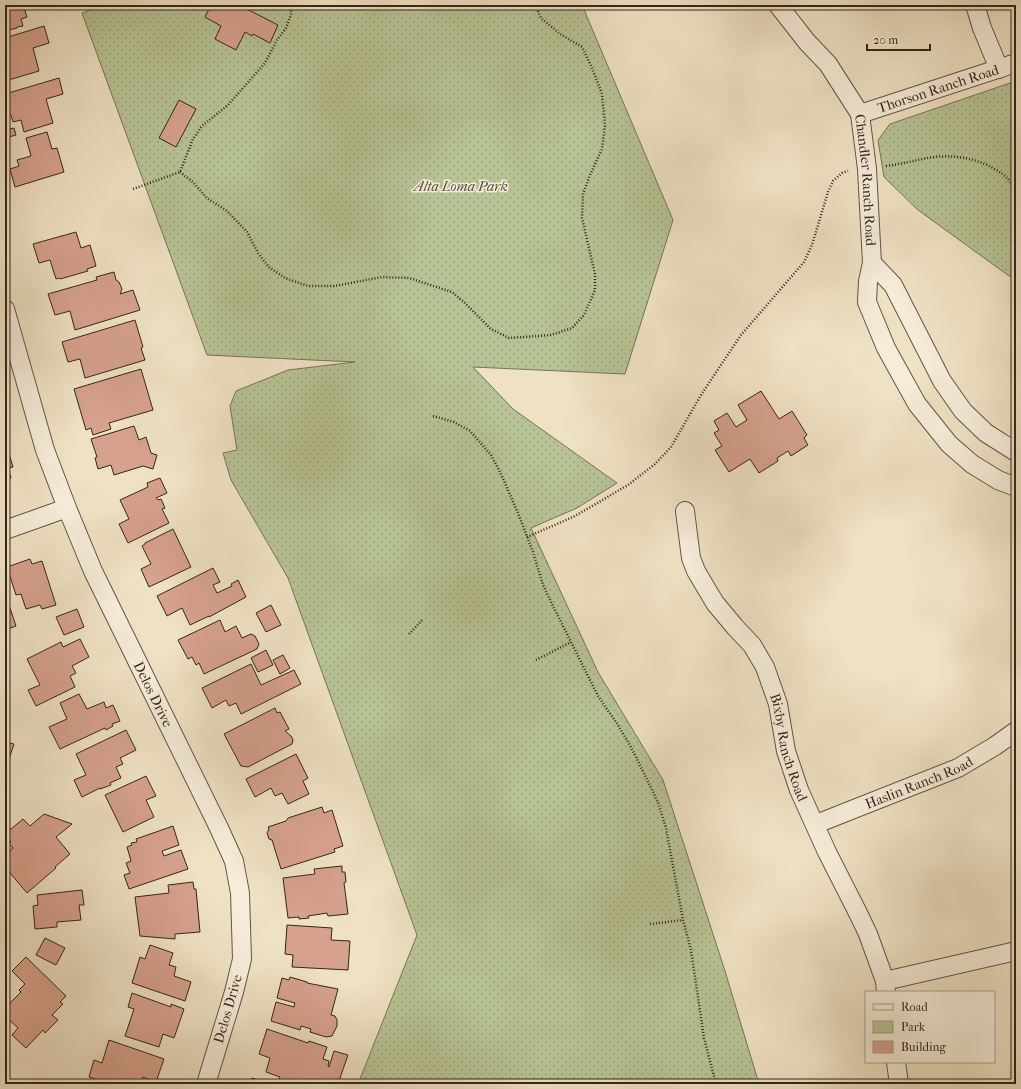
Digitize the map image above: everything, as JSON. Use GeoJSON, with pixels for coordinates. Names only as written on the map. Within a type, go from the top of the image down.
{"type":"FeatureCollection","features":[{"type":"Feature","properties":{"kind":"street","name":"Chandler Ranch Road"},"geometry":{"type":"LineString","coordinates":[[778,5],[828,64],[860,114],[867,168],[872,263],[868,281],[868,302],[886,348],[917,404],[949,444],[972,464],[998,480],[1016,487]]}},
{"type":"Feature","properties":{"kind":"street"},"geometry":{"type":"LineString","coordinates":[[975,5],[982,28],[999,69]]}},
{"type":"Feature","properties":{"kind":"street","name":"Thorson Ranch Road"},"geometry":{"type":"LineString","coordinates":[[860,114],[1016,63]]}},
{"type":"Feature","properties":{"kind":"street","name":"Chandler Ranch Road"},"geometry":{"type":"LineString","coordinates":[[872,263],[893,285],[942,381],[963,411],[986,433],[1016,452]]}},
{"type":"Feature","properties":{"kind":"street","name":"Delos Drive"},"geometry":{"type":"LineString","coordinates":[[5,309],[45,450],[93,571],[234,860],[240,894],[242,959],[234,992],[206,1084]]}},
{"type":"Feature","properties":{"kind":"street"},"geometry":{"type":"LineString","coordinates":[[5,530],[67,508]]}},
{"type":"Feature","properties":{"kind":"street","name":"Bixby Ranch Road"},"geometry":{"type":"LineString","coordinates":[[685,511],[691,558],[696,570],[714,603],[752,645],[765,667],[778,704],[786,751],[799,790],[816,824],[827,852],[858,913],[886,987]]}},
{"type":"Feature","properties":{"kind":"street","name":"Haslin Ranch Road"},"geometry":{"type":"LineString","coordinates":[[816,824],[958,768],[995,746],[1016,731]]}},
{"type":"Feature","properties":{"kind":"street"},"geometry":{"type":"LineString","coordinates":[[886,987],[1016,951]]}},
{"type":"Feature","properties":{"kind":"street"},"geometry":{"type":"LineString","coordinates":[[896,1063],[899,1084]]}},
{"type":"Feature","properties":{"kind":"path"},"geometry":{"type":"LineString","coordinates":[[133,189],[180,172],[193,139],[202,126],[228,105],[265,63],[277,40],[286,28],[291,15],[291,5]]}},
{"type":"Feature","properties":{"kind":"path"},"geometry":{"type":"LineString","coordinates":[[180,172],[193,182],[208,198],[227,211],[246,232],[258,253],[269,267],[285,278],[308,286],[335,286],[382,277],[408,278],[452,292],[490,329],[509,338],[551,335],[572,328],[584,315],[595,290],[595,274],[582,218],[583,194],[602,149],[605,125],[602,94],[582,47],[560,34],[541,18],[535,5]]}},
{"type":"Feature","properties":{"kind":"path"},"geometry":{"type":"LineString","coordinates":[[528,537],[573,516],[628,485],[654,464],[671,447],[701,395],[742,335],[804,262],[812,245],[828,192],[833,181],[842,174],[849,171],[900,165],[936,157],[948,156],[967,158],[985,164],[999,171],[1008,179],[1016,190]]}},
{"type":"Feature","properties":{"kind":"path"},"geometry":{"type":"LineString","coordinates":[[433,416],[454,422],[470,432],[491,455],[501,474],[528,537],[543,585],[598,696],[618,724],[658,802],[666,828],[691,950],[704,1038],[716,1084]]}},
{"type":"Feature","properties":{"kind":"path"},"geometry":{"type":"LineString","coordinates":[[409,634],[423,619]]}},
{"type":"Feature","properties":{"kind":"path"},"geometry":{"type":"LineString","coordinates":[[536,660],[571,642]]}},
{"type":"Feature","properties":{"kind":"path"},"geometry":{"type":"LineString","coordinates":[[650,924],[684,920]]}},
{"type":"Feature","properties":{"kind":"green space","name":"Alta Loma Park"},"geometry":{"type":"Polygon","coordinates":[[[105,5],[582,5],[673,220],[625,374],[473,367],[513,409],[617,483],[577,508],[531,528],[598,672],[663,780],[725,971],[759,1084],[358,1084],[417,935],[288,578],[231,480],[223,453],[237,450],[230,406],[236,391],[288,370],[355,362],[207,355],[82,13],[105,5]]]}},
{"type":"Feature","properties":{"kind":"green space"},"geometry":{"type":"Polygon","coordinates":[[[1016,81],[1016,281],[918,210],[884,177],[878,140],[890,124],[1016,81]]]}},
{"type":"Feature","properties":{"kind":"building"},"geometry":{"type":"Polygon","coordinates":[[[5,5],[23,5],[27,17],[21,19],[23,26],[5,31],[5,5]]]}},
{"type":"Feature","properties":{"kind":"building"},"geometry":{"type":"Polygon","coordinates":[[[211,5],[239,5],[278,25],[270,43],[253,34],[252,36],[245,32],[236,50],[215,39],[221,26],[205,17],[211,5]]]}},
{"type":"Feature","properties":{"kind":"building"},"geometry":{"type":"Polygon","coordinates":[[[44,26],[49,43],[33,48],[39,71],[5,81],[5,38],[44,26]]]}},
{"type":"Feature","properties":{"kind":"building"},"geometry":{"type":"Polygon","coordinates":[[[59,78],[63,94],[46,99],[53,123],[24,132],[21,120],[13,122],[11,115],[5,117],[5,94],[59,78]]]}},
{"type":"Feature","properties":{"kind":"building"},"geometry":{"type":"Polygon","coordinates":[[[179,100],[196,109],[176,147],[159,138],[179,100]]]}},
{"type":"Feature","properties":{"kind":"building"},"geometry":{"type":"Polygon","coordinates":[[[14,128],[16,135],[5,138],[5,130],[14,128]]]}},
{"type":"Feature","properties":{"kind":"building"},"geometry":{"type":"Polygon","coordinates":[[[47,132],[52,149],[57,148],[64,172],[15,187],[10,169],[19,166],[17,160],[31,156],[26,138],[47,132]]]}},
{"type":"Feature","properties":{"kind":"building"},"geometry":{"type":"Polygon","coordinates":[[[76,232],[81,248],[90,245],[96,266],[87,269],[88,271],[56,279],[50,260],[39,263],[33,244],[76,232]]]}},
{"type":"Feature","properties":{"kind":"building"},"geometry":{"type":"Polygon","coordinates":[[[114,272],[116,280],[119,282],[122,289],[120,294],[133,290],[140,310],[75,330],[70,311],[55,315],[48,294],[97,280],[96,277],[114,272]]]}},
{"type":"Feature","properties":{"kind":"building"},"geometry":{"type":"Polygon","coordinates":[[[135,320],[143,347],[141,348],[145,360],[85,378],[80,359],[68,362],[62,342],[135,320]]]}},
{"type":"Feature","properties":{"kind":"building"},"geometry":{"type":"Polygon","coordinates":[[[141,369],[153,410],[109,423],[111,429],[93,435],[91,428],[86,430],[74,389],[141,369]]]}},
{"type":"Feature","properties":{"kind":"building"},"geometry":{"type":"Polygon","coordinates":[[[761,391],[779,419],[792,411],[807,435],[804,438],[808,445],[791,456],[788,451],[777,458],[778,461],[759,473],[750,459],[729,472],[715,450],[722,446],[714,433],[719,430],[714,421],[727,413],[736,427],[747,420],[738,405],[761,391]]]}},
{"type":"Feature","properties":{"kind":"building"},"geometry":{"type":"Polygon","coordinates":[[[134,426],[139,440],[146,437],[151,453],[157,455],[153,469],[143,466],[114,475],[111,465],[98,469],[95,458],[97,457],[91,439],[134,426]]]}},
{"type":"Feature","properties":{"kind":"building"},"geometry":{"type":"Polygon","coordinates":[[[5,444],[13,467],[8,468],[11,478],[5,480],[5,444]]]}},
{"type":"Feature","properties":{"kind":"building"},"geometry":{"type":"Polygon","coordinates":[[[160,478],[167,493],[156,498],[158,500],[161,499],[165,508],[162,509],[169,523],[128,543],[119,524],[129,519],[120,500],[148,487],[147,483],[160,478]]]}},
{"type":"Feature","properties":{"kind":"building"},"geometry":{"type":"Polygon","coordinates":[[[173,529],[191,567],[149,587],[141,569],[151,564],[142,546],[173,529]]]}},
{"type":"Feature","properties":{"kind":"building"},"geometry":{"type":"Polygon","coordinates":[[[30,559],[32,564],[42,561],[56,605],[42,609],[40,605],[26,609],[21,594],[16,595],[7,567],[30,559]]]}},
{"type":"Feature","properties":{"kind":"building"},"geometry":{"type":"Polygon","coordinates":[[[213,568],[220,582],[213,585],[217,593],[232,586],[231,584],[238,580],[246,597],[209,617],[190,625],[182,608],[167,616],[157,596],[213,568]]]}},
{"type":"Feature","properties":{"kind":"building"},"geometry":{"type":"Polygon","coordinates":[[[5,593],[16,626],[5,630],[5,593]]]}},
{"type":"Feature","properties":{"kind":"building"},"geometry":{"type":"Polygon","coordinates":[[[271,605],[281,625],[266,632],[256,613],[271,605]]]}},
{"type":"Feature","properties":{"kind":"building"},"geometry":{"type":"Polygon","coordinates":[[[77,609],[84,627],[64,635],[56,617],[77,609]]]}},
{"type":"Feature","properties":{"kind":"building"},"geometry":{"type":"Polygon","coordinates":[[[220,620],[225,632],[236,626],[242,638],[251,634],[255,636],[259,644],[257,649],[204,674],[199,663],[196,665],[192,657],[188,659],[178,640],[220,620]]]}},
{"type":"Feature","properties":{"kind":"building"},"geometry":{"type":"Polygon","coordinates":[[[80,639],[89,657],[72,666],[76,673],[70,676],[75,687],[36,706],[28,690],[40,685],[27,659],[61,642],[63,647],[80,639]]]}},
{"type":"Feature","properties":{"kind":"building"},"geometry":{"type":"Polygon","coordinates":[[[266,650],[273,665],[258,672],[251,658],[266,650]]]}},
{"type":"Feature","properties":{"kind":"building"},"geometry":{"type":"Polygon","coordinates":[[[283,655],[290,668],[280,674],[273,660],[283,655]]]}},
{"type":"Feature","properties":{"kind":"building"},"geometry":{"type":"Polygon","coordinates":[[[251,664],[261,685],[294,670],[301,684],[241,714],[236,703],[229,706],[226,700],[212,708],[202,688],[251,664]]]}},
{"type":"Feature","properties":{"kind":"building"},"geometry":{"type":"Polygon","coordinates":[[[79,694],[87,709],[104,702],[106,708],[113,705],[120,721],[112,724],[113,726],[106,730],[105,728],[60,749],[49,727],[67,719],[60,703],[79,694]]]}},
{"type":"Feature","properties":{"kind":"building"},"geometry":{"type":"Polygon","coordinates":[[[275,708],[277,713],[280,712],[289,729],[285,731],[291,736],[293,740],[292,744],[248,767],[241,766],[224,734],[275,708]]]}},
{"type":"Feature","properties":{"kind":"building"},"geometry":{"type":"Polygon","coordinates":[[[126,730],[136,750],[120,758],[123,764],[116,767],[121,778],[110,783],[111,785],[100,788],[82,797],[74,780],[86,775],[76,754],[126,730]]]}},
{"type":"Feature","properties":{"kind":"building"},"geometry":{"type":"Polygon","coordinates":[[[5,742],[14,744],[8,762],[5,761],[5,742]]]}},
{"type":"Feature","properties":{"kind":"building"},"geometry":{"type":"Polygon","coordinates":[[[296,754],[308,778],[303,781],[309,794],[288,804],[282,793],[275,796],[271,788],[255,797],[246,779],[296,754]]]}},
{"type":"Feature","properties":{"kind":"building"},"geometry":{"type":"Polygon","coordinates":[[[146,776],[156,796],[146,800],[154,817],[123,832],[105,795],[146,776]]]}},
{"type":"Feature","properties":{"kind":"building"},"geometry":{"type":"Polygon","coordinates":[[[322,807],[324,813],[332,810],[343,846],[334,849],[335,852],[281,869],[272,840],[269,839],[267,833],[269,829],[268,827],[286,821],[288,818],[322,807]]]}},
{"type":"Feature","properties":{"kind":"building"},"geometry":{"type":"Polygon","coordinates":[[[44,814],[72,824],[56,837],[70,854],[27,893],[5,867],[5,855],[13,848],[9,844],[11,842],[5,834],[23,819],[30,826],[44,814]]]}},
{"type":"Feature","properties":{"kind":"building"},"geometry":{"type":"Polygon","coordinates":[[[173,826],[179,845],[162,851],[164,856],[181,850],[188,869],[129,889],[124,875],[130,873],[126,863],[131,861],[127,847],[132,845],[131,843],[137,842],[136,839],[173,826]]]}},
{"type":"Feature","properties":{"kind":"building"},"geometry":{"type":"Polygon","coordinates":[[[342,866],[342,872],[345,872],[346,882],[344,883],[348,914],[328,916],[327,913],[308,916],[309,918],[288,918],[283,878],[315,874],[314,869],[342,866]]]}},
{"type":"Feature","properties":{"kind":"building"},"geometry":{"type":"Polygon","coordinates":[[[193,882],[194,889],[196,889],[200,932],[175,934],[175,939],[140,936],[135,897],[169,893],[168,885],[193,882]]]}},
{"type":"Feature","properties":{"kind":"building"},"geometry":{"type":"Polygon","coordinates":[[[82,890],[84,905],[79,905],[81,920],[57,922],[57,927],[35,929],[33,906],[38,905],[37,895],[82,890]]]}},
{"type":"Feature","properties":{"kind":"building"},"geometry":{"type":"Polygon","coordinates":[[[287,925],[332,928],[331,940],[350,941],[348,970],[292,967],[293,955],[285,954],[287,925]]]}},
{"type":"Feature","properties":{"kind":"building"},"geometry":{"type":"Polygon","coordinates":[[[45,938],[65,948],[56,965],[36,955],[45,938]]]}},
{"type":"Feature","properties":{"kind":"building"},"geometry":{"type":"Polygon","coordinates":[[[150,945],[173,953],[169,965],[176,967],[174,976],[191,982],[185,1001],[132,983],[140,957],[145,959],[150,945]]]}},
{"type":"Feature","properties":{"kind":"building"},"geometry":{"type":"Polygon","coordinates":[[[26,957],[66,996],[60,1002],[63,1004],[52,1015],[58,1020],[45,1033],[43,1030],[26,1048],[12,1035],[18,1028],[5,1016],[5,1008],[21,992],[19,990],[25,984],[12,971],[26,957]]]}},
{"type":"Feature","properties":{"kind":"building"},"geometry":{"type":"Polygon","coordinates":[[[290,977],[307,983],[338,989],[331,1015],[335,1016],[337,1026],[332,1036],[326,1037],[310,1032],[311,1029],[301,1026],[300,1030],[271,1021],[276,1002],[294,1007],[295,1003],[277,998],[282,978],[289,980],[290,977]]]}},
{"type":"Feature","properties":{"kind":"building"},"geometry":{"type":"Polygon","coordinates":[[[132,993],[171,1007],[171,1004],[184,1009],[174,1038],[163,1034],[159,1047],[125,1036],[134,1009],[128,1007],[132,993]]]}},
{"type":"Feature","properties":{"kind":"building"},"geometry":{"type":"Polygon","coordinates":[[[267,1029],[308,1043],[309,1041],[327,1047],[323,1059],[329,1061],[329,1067],[334,1051],[348,1055],[338,1084],[295,1084],[290,1082],[290,1084],[279,1080],[280,1077],[266,1072],[270,1058],[259,1054],[267,1029]]]}},
{"type":"Feature","properties":{"kind":"building"},"geometry":{"type":"Polygon","coordinates":[[[109,1040],[164,1059],[156,1082],[143,1077],[141,1084],[110,1084],[89,1077],[94,1060],[102,1063],[109,1040]]]}},
{"type":"Feature","properties":{"kind":"building"},"geometry":{"type":"Polygon","coordinates":[[[252,1078],[271,1084],[250,1084],[252,1078]]]}},
{"type":"Feature","properties":{"kind":"building"},"geometry":{"type":"Polygon","coordinates":[[[26,1079],[36,1084],[23,1084],[26,1079]]]}}]}
